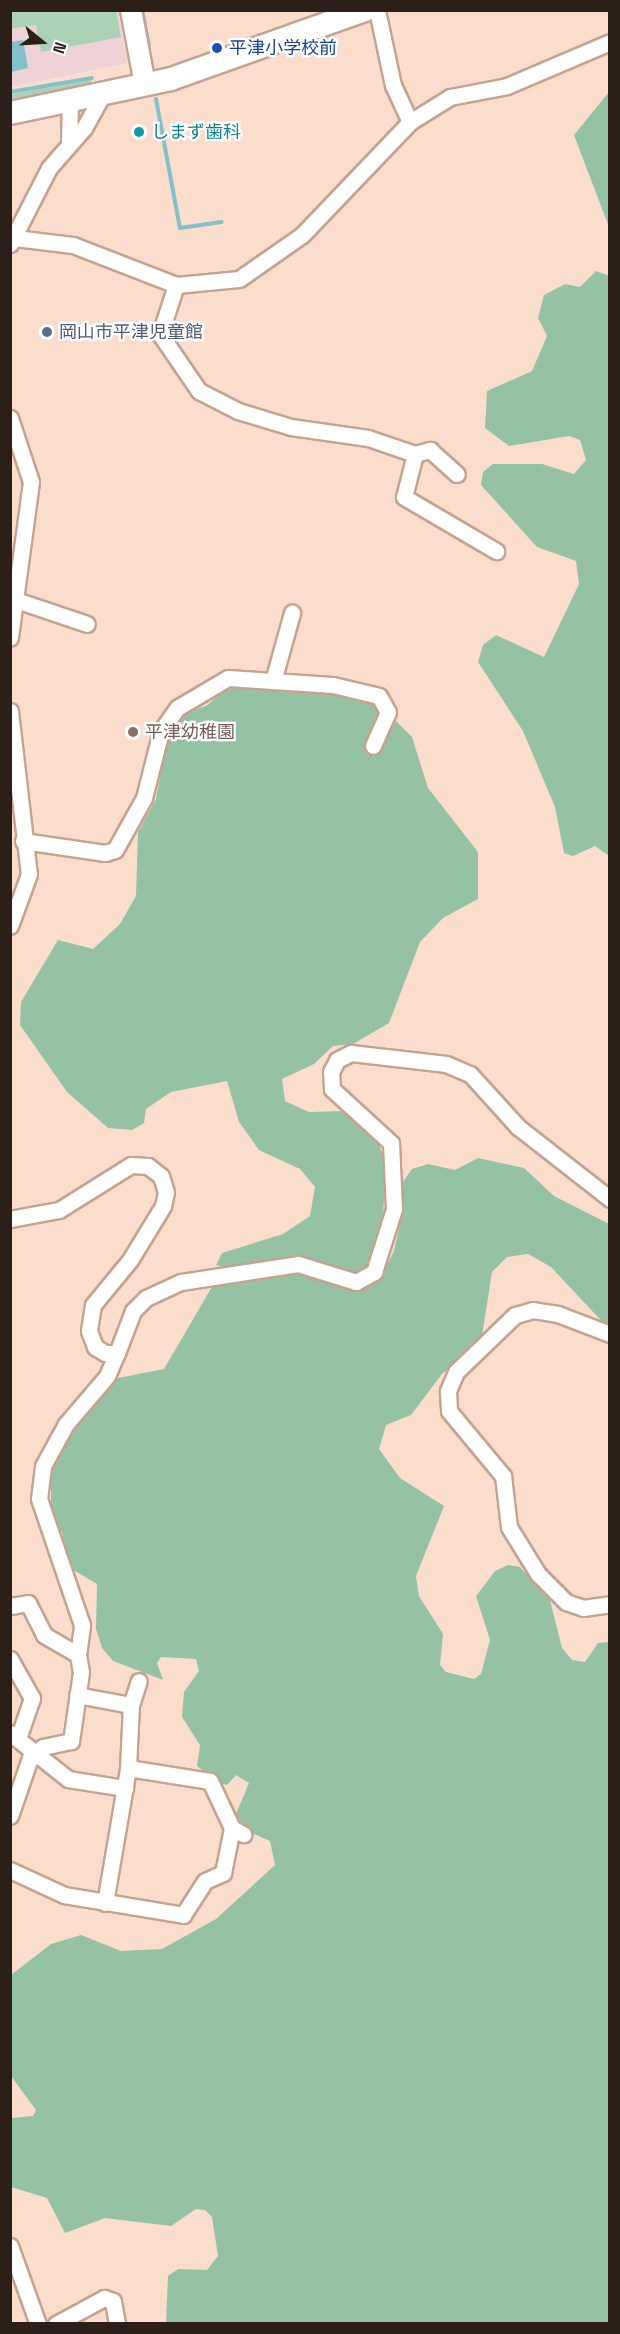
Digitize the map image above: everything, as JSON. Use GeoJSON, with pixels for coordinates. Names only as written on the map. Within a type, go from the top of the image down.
{"type":"FeatureCollection","features":[{"type":"Feature","properties":{"kind":"main road"},"geometry":{"type":"LineString","coordinates":[[10,113],[146,85],[365,10]]}},
{"type":"Feature","properties":{"kind":"street"},"geometry":{"type":"LineString","coordinates":[[131,10],[146,85]]}},
{"type":"Feature","properties":{"kind":"street"},"geometry":{"type":"LineString","coordinates":[[377,10],[393,85],[410,122]]}},
{"type":"Feature","properties":{"kind":"street"},"geometry":{"type":"LineString","coordinates":[[103,94],[49,168],[13,241],[73,245],[176,285],[238,279],[302,235],[410,122],[450,97],[507,87],[609,42]]}},
{"type":"Feature","properties":{"kind":"street"},"geometry":{"type":"LineString","coordinates":[[69,142],[70,102]]}},
{"type":"Feature","properties":{"kind":"street"},"geometry":{"type":"LineString","coordinates":[[176,285],[159,334],[199,391],[238,411],[291,427],[368,438],[415,454],[430,450],[457,474]]}},
{"type":"Feature","properties":{"kind":"street"},"geometry":{"type":"LineString","coordinates":[[10,418],[31,482],[12,599],[10,639]]}},
{"type":"Feature","properties":{"kind":"street"},"geometry":{"type":"LineString","coordinates":[[415,454],[404,497],[496,551]]}},
{"type":"Feature","properties":{"kind":"street"},"geometry":{"type":"LineString","coordinates":[[12,599],[87,624]]}},
{"type":"Feature","properties":{"kind":"street"},"geometry":{"type":"LineString","coordinates":[[273,681],[292,613]]}},
{"type":"Feature","properties":{"kind":"street"},"geometry":{"type":"LineString","coordinates":[[22,841],[105,853],[115,850],[144,798],[152,754],[177,708],[228,678],[333,685],[379,696],[388,712],[373,746]]}},
{"type":"Feature","properties":{"kind":"street"},"geometry":{"type":"LineString","coordinates":[[10,711],[22,841],[29,874],[10,926]]}},
{"type":"Feature","properties":{"kind":"street"},"geometry":{"type":"LineString","coordinates":[[36,1752],[71,1741],[82,1625],[39,1499],[43,1466],[66,1424],[107,1376],[132,1311],[146,1298],[181,1282],[298,1264],[338,1281],[356,1282],[374,1272],[393,1209],[391,1143],[332,1089],[331,1072],[338,1060],[351,1053],[446,1064],[470,1074],[518,1127],[609,1199]]}},
{"type":"Feature","properties":{"kind":"street"},"geometry":{"type":"LineString","coordinates":[[10,1219],[59,1210],[131,1165],[148,1166],[161,1176],[166,1192],[163,1206],[130,1260],[93,1305],[89,1330],[95,1347],[117,1353]]}},
{"type":"Feature","properties":{"kind":"street"},"geometry":{"type":"LineString","coordinates":[[609,1334],[558,1314],[532,1310],[515,1316],[456,1372],[448,1391],[450,1411],[503,1476],[509,1527],[538,1574],[566,1602],[583,1608],[609,1604]]}},
{"type":"Feature","properties":{"kind":"street"},"geometry":{"type":"LineString","coordinates":[[10,1606],[28,1603],[44,1635],[78,1655]]}},
{"type":"Feature","properties":{"kind":"street"},"geometry":{"type":"LineString","coordinates":[[10,1659],[32,1698],[15,1734],[68,1779],[125,1788]]}},
{"type":"Feature","properties":{"kind":"street"},"geometry":{"type":"LineString","coordinates":[[105,1904],[128,1768],[131,1705],[139,1681]]}},
{"type":"Feature","properties":{"kind":"street"},"geometry":{"type":"LineString","coordinates":[[77,1695],[131,1705]]}},
{"type":"Feature","properties":{"kind":"street"},"geometry":{"type":"LineString","coordinates":[[10,1816],[36,1752]]}},
{"type":"Feature","properties":{"kind":"street"},"geometry":{"type":"LineString","coordinates":[[10,1870],[64,1895],[105,1904],[183,1915],[205,1881],[223,1873],[237,1831],[210,1781],[128,1768]]}},
{"type":"Feature","properties":{"kind":"street"},"geometry":{"type":"LineString","coordinates":[[10,2246],[38,2324]]}},
{"type":"Feature","properties":{"kind":"street"},"geometry":{"type":"LineString","coordinates":[[56,2324],[104,2298],[113,2301],[117,2324]]}},
{"type":"Feature","properties":{"kind":"shaded area"},"geometry":{"type":"Polygon","coordinates":[[[11,11],[118,11],[127,63],[11,87],[11,11]]]}},
{"type":"Feature","properties":{"kind":"green space"},"geometry":{"type":"Polygon","coordinates":[[[11,10],[116,11],[121,37],[41,52],[36,25],[11,29],[11,10]]]}},
{"type":"Feature","properties":{"kind":"green space"},"geometry":{"type":"Polygon","coordinates":[[[92,80],[91,83],[11,103],[11,94],[92,80]]]}},
{"type":"Feature","properties":{"kind":"green space"},"geometry":{"type":"Polygon","coordinates":[[[609,92],[609,227],[574,135],[609,92]]]}},
{"type":"Feature","properties":{"kind":"green space"},"geometry":{"type":"Polygon","coordinates":[[[596,271],[610,276],[609,856],[595,846],[573,856],[564,853],[555,807],[523,731],[478,662],[483,645],[496,635],[544,657],[579,584],[576,561],[537,547],[481,485],[483,472],[493,464],[542,464],[574,474],[586,460],[580,440],[569,436],[509,446],[485,428],[487,391],[532,371],[547,336],[538,318],[544,295],[565,284],[580,287],[596,271]]]}},
{"type":"Feature","properties":{"kind":"green space"},"geometry":{"type":"Polygon","coordinates":[[[231,685],[333,690],[377,702],[412,737],[428,788],[478,852],[478,899],[443,918],[420,942],[389,1023],[353,1044],[333,1046],[314,1064],[282,1079],[285,1101],[309,1112],[345,1111],[374,1133],[386,1162],[382,1234],[371,1267],[355,1277],[319,1265],[227,1269],[216,1265],[222,1253],[283,1234],[310,1216],[315,1187],[300,1169],[259,1150],[239,1122],[227,1081],[171,1092],[146,1109],[144,1123],[132,1130],[108,1128],[67,1092],[20,1025],[21,1002],[58,940],[93,949],[120,924],[136,896],[138,832],[156,799],[167,736],[182,713],[206,706],[231,685]]]}},
{"type":"Feature","properties":{"kind":"green space"},"geometry":{"type":"Polygon","coordinates":[[[478,1158],[524,1168],[554,1196],[609,1224],[609,1329],[551,1267],[528,1254],[507,1257],[492,1272],[481,1342],[442,1374],[411,1415],[386,1425],[379,1449],[400,1478],[444,1506],[416,1576],[419,1596],[443,1634],[440,1665],[446,1672],[474,1679],[481,1674],[490,1640],[476,1596],[495,1571],[508,1565],[520,1567],[550,1600],[562,1648],[572,1660],[585,1662],[598,1643],[609,1642],[609,2323],[166,2323],[168,2276],[178,2269],[207,2270],[218,2256],[212,2217],[205,2210],[196,2209],[171,2226],[105,2218],[65,2233],[47,2198],[11,2187],[11,2118],[33,2116],[36,2110],[11,2076],[11,1975],[51,1944],[81,1935],[121,1951],[162,1949],[216,1919],[275,1865],[270,1841],[247,1831],[236,1814],[249,1783],[236,1775],[227,1785],[220,1783],[197,1766],[200,1745],[182,1717],[184,1692],[199,1671],[196,1659],[161,1657],[157,1663],[163,1680],[113,1661],[102,1648],[96,1629],[97,1584],[70,1568],[62,1532],[51,1518],[51,1465],[73,1425],[113,1379],[164,1369],[213,1285],[259,1273],[300,1271],[356,1292],[380,1279],[394,1251],[402,1214],[402,1183],[412,1169],[428,1164],[455,1170],[478,1158]]]}},
{"type":"Feature","properties":{"kind":"water"},"geometry":{"type":"Polygon","coordinates":[[[23,40],[28,68],[11,72],[11,42],[23,40]]]}},
{"type":"Feature","properties":{"kind":"waterway"},"geometry":{"type":"LineString","coordinates":[[142,10],[149,45]]}},
{"type":"Feature","properties":{"kind":"waterway"},"geometry":{"type":"LineString","coordinates":[[10,92],[92,78]]}},
{"type":"Feature","properties":{"kind":"waterway"},"geometry":{"type":"LineString","coordinates":[[156,99],[180,228],[222,222]]}},
{"type":"Feature","properties":{"kind":"place","name":"平津小学校前"},"geometry":{"type":"Point","coordinates":[217,48]}},
{"type":"Feature","properties":{"kind":"place","name":"しまず歯科"},"geometry":{"type":"Point","coordinates":[139,132]}},
{"type":"Feature","properties":{"kind":"place","name":"岡山市平津児童館"},"geometry":{"type":"Point","coordinates":[47,332]}},
{"type":"Feature","properties":{"kind":"place","name":"平津幼稚園"},"geometry":{"type":"Point","coordinates":[133,732]}}]}
